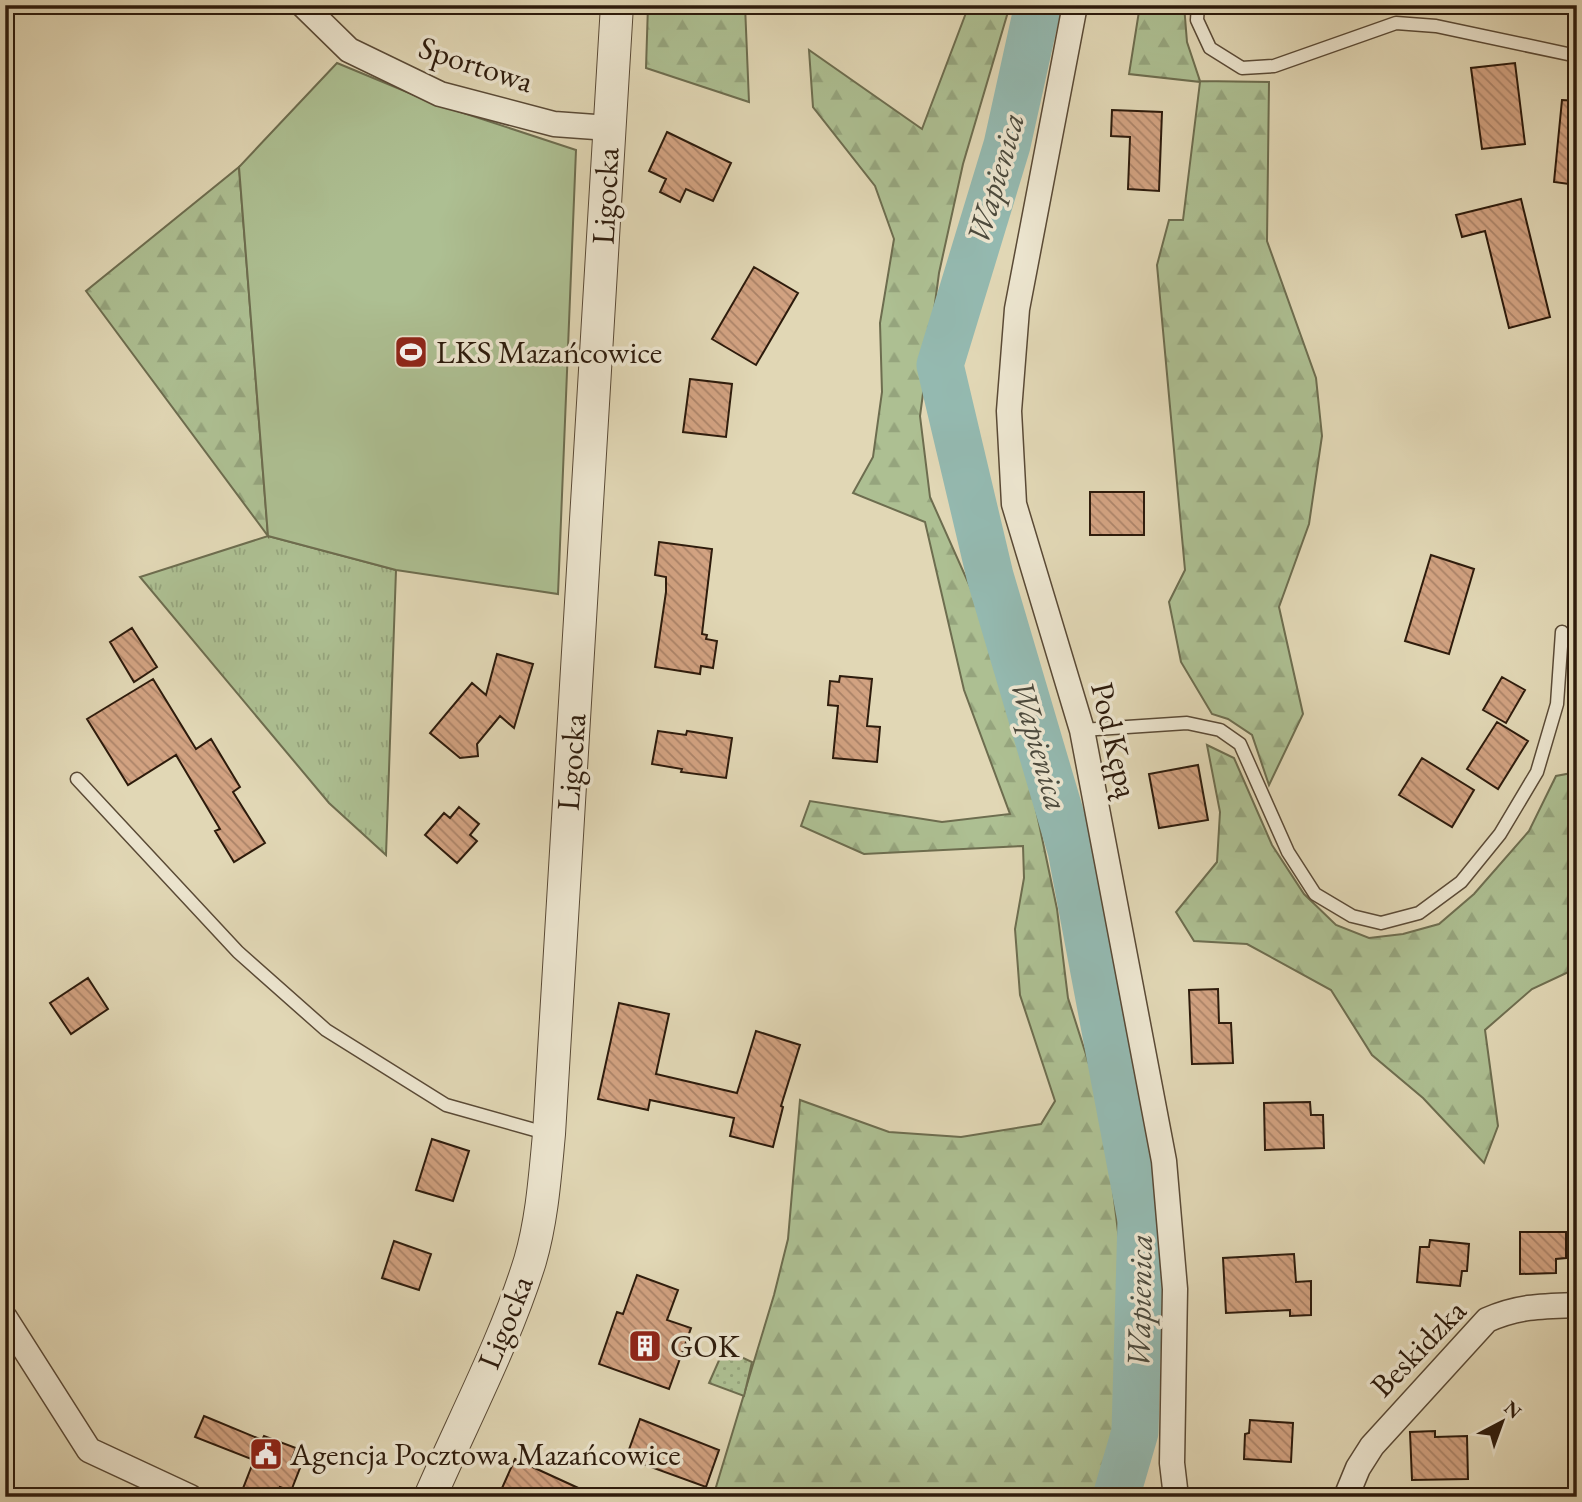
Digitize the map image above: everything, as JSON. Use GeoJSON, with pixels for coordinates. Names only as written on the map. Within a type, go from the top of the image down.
{"type":"FeatureCollection","features":[{"type":"Feature","properties":{"kind":"street","name":"Sportowa"},"geometry":{"type":"LineString","coordinates":[[303,5],[349,50],[440,94],[554,124],[609,128]]}},
{"type":"Feature","properties":{"kind":"street","name":"Ligocka"},"geometry":{"type":"LineString","coordinates":[[430,1497],[511,1314],[530,1259],[542,1199],[549,1134],[617,5]]}},
{"type":"Feature","properties":{"kind":"street","name":"Pod Kępą"},"geometry":{"type":"LineString","coordinates":[[1075,5],[1017,309],[1009,411],[1014,504],[1082,730],[1164,1161],[1175,1289],[1172,1463],[1176,1497]]}},
{"type":"Feature","properties":{"kind":"street","name":"Beskidzka"},"geometry":{"type":"LineString","coordinates":[[1346,1497],[1358,1468],[1372,1446],[1487,1320],[1509,1310],[1577,1305]]}},
{"type":"Feature","properties":{"kind":"street"},"geometry":{"type":"LineString","coordinates":[[5,1318],[89,1450],[190,1497]]}},
{"type":"Feature","properties":{"kind":"lane"},"geometry":{"type":"LineString","coordinates":[[1198,5],[1197,20],[1210,48],[1242,68],[1274,66],[1395,23],[1436,26],[1577,56]]}},
{"type":"Feature","properties":{"kind":"lane"},"geometry":{"type":"LineString","coordinates":[[1082,730],[1187,723],[1220,730],[1240,744],[1288,852],[1315,894],[1352,916],[1381,923],[1419,913],[1461,882],[1500,834],[1537,772],[1557,704],[1562,632]]}},
{"type":"Feature","properties":{"kind":"lane"},"geometry":{"type":"LineString","coordinates":[[77,779],[238,952],[326,1030],[446,1105],[549,1134]]}},
{"type":"Feature","properties":{"kind":"green space"},"geometry":{"type":"Polygon","coordinates":[[[648,5],[745,5],[749,102],[646,68],[648,5]]]}},
{"type":"Feature","properties":{"kind":"green space"},"geometry":{"type":"Polygon","coordinates":[[[969,5],[1010,5],[963,164],[939,273],[920,416],[930,497],[972,591],[1034,800],[1057,909],[1068,998],[1103,1108],[1118,1232],[1123,1387],[1099,1497],[713,1497],[774,1295],[788,1239],[800,1100],[889,1132],[961,1137],[1041,1124],[1055,1101],[1020,995],[1015,929],[1024,878],[1023,846],[864,854],[801,826],[810,801],[942,822],[1010,814],[964,690],[925,522],[853,493],[873,457],[882,392],[880,323],[894,239],[875,186],[813,107],[809,50],[922,129],[969,5]]]}},
{"type":"Feature","properties":{"kind":"green space"},"geometry":{"type":"Polygon","coordinates":[[[1140,5],[1184,5],[1187,42],[1200,81],[1269,82],[1267,241],[1316,378],[1322,436],[1309,524],[1279,607],[1303,714],[1269,785],[1252,735],[1228,719],[1212,714],[1181,662],[1169,602],[1185,570],[1157,265],[1169,220],[1183,220],[1200,82],[1129,74],[1140,5]]]}},
{"type":"Feature","properties":{"kind":"green space","name":"LKS Mazańcowice"},"geometry":{"type":"Polygon","coordinates":[[[337,63],[436,104],[576,150],[558,594],[396,570],[268,536],[239,167],[337,63]]]}},
{"type":"Feature","properties":{"kind":"green space"},"geometry":{"type":"Polygon","coordinates":[[[239,167],[268,536],[86,291],[239,167]]]}},
{"type":"Feature","properties":{"kind":"green space"},"geometry":{"type":"Polygon","coordinates":[[[268,536],[396,570],[386,855],[329,803],[140,577],[268,536]]]}},
{"type":"Feature","properties":{"kind":"green space"},"geometry":{"type":"Polygon","coordinates":[[[1207,745],[1234,758],[1272,845],[1304,894],[1336,925],[1369,938],[1403,934],[1439,924],[1474,894],[1529,831],[1556,776],[1577,772],[1577,968],[1532,989],[1485,1030],[1498,1126],[1484,1163],[1423,1098],[1372,1055],[1331,990],[1247,944],[1194,941],[1176,912],[1217,862],[1220,812],[1207,745]]]}},
{"type":"Feature","properties":{"kind":"green space"},"geometry":{"type":"Polygon","coordinates":[[[724,1349],[752,1362],[744,1396],[709,1383],[724,1349]]]}},
{"type":"Feature","properties":{"kind":"building"},"geometry":{"type":"Polygon","coordinates":[[[1515,63],[1525,144],[1482,149],[1471,68],[1515,63]]]}},
{"type":"Feature","properties":{"kind":"building"},"geometry":{"type":"Polygon","coordinates":[[[1562,100],[1577,101],[1577,185],[1554,182],[1562,100]]]}},
{"type":"Feature","properties":{"kind":"building"},"geometry":{"type":"Polygon","coordinates":[[[1112,110],[1162,112],[1159,191],[1128,189],[1130,137],[1111,136],[1112,110]]]}},
{"type":"Feature","properties":{"kind":"building"},"geometry":{"type":"Polygon","coordinates":[[[667,132],[731,163],[713,201],[686,189],[680,202],[660,192],[666,179],[649,171],[667,132]]]}},
{"type":"Feature","properties":{"kind":"building"},"geometry":{"type":"Polygon","coordinates":[[[1521,199],[1550,317],[1509,328],[1485,231],[1462,237],[1456,215],[1521,199]]]}},
{"type":"Feature","properties":{"kind":"building"},"geometry":{"type":"Polygon","coordinates":[[[754,267],[798,293],[756,365],[712,339],[754,267]]]}},
{"type":"Feature","properties":{"kind":"building"},"geometry":{"type":"Polygon","coordinates":[[[690,379],[732,384],[726,437],[683,432],[690,379]]]}},
{"type":"Feature","properties":{"kind":"building"},"geometry":{"type":"Polygon","coordinates":[[[1090,492],[1144,492],[1144,535],[1090,535],[1090,492]]]}},
{"type":"Feature","properties":{"kind":"building"},"geometry":{"type":"Polygon","coordinates":[[[659,542],[712,549],[702,634],[707,635],[706,639],[717,641],[713,668],[701,666],[700,674],[655,667],[666,592],[666,577],[655,575],[659,542]]]}},
{"type":"Feature","properties":{"kind":"building"},"geometry":{"type":"Polygon","coordinates":[[[1431,555],[1474,569],[1449,654],[1405,641],[1431,555]]]}},
{"type":"Feature","properties":{"kind":"building"},"geometry":{"type":"Polygon","coordinates":[[[132,628],[157,667],[134,682],[110,642],[132,628]]]}},
{"type":"Feature","properties":{"kind":"building"},"geometry":{"type":"Polygon","coordinates":[[[497,654],[533,664],[514,728],[500,716],[477,744],[478,756],[460,758],[430,733],[472,683],[486,695],[497,654]]]}},
{"type":"Feature","properties":{"kind":"building"},"geometry":{"type":"Polygon","coordinates":[[[840,676],[872,679],[867,726],[880,727],[877,762],[833,758],[838,706],[828,705],[830,681],[839,682],[840,676]]]}},
{"type":"Feature","properties":{"kind":"building"},"geometry":{"type":"Polygon","coordinates":[[[1502,677],[1525,690],[1506,723],[1483,710],[1502,677]]]}},
{"type":"Feature","properties":{"kind":"building"},"geometry":{"type":"Polygon","coordinates":[[[153,679],[196,749],[211,739],[240,787],[233,792],[265,843],[234,862],[215,831],[220,829],[176,755],[128,785],[87,719],[153,679]]]}},
{"type":"Feature","properties":{"kind":"building"},"geometry":{"type":"Polygon","coordinates":[[[1497,722],[1528,741],[1498,789],[1467,769],[1497,722]]]}},
{"type":"Feature","properties":{"kind":"building"},"geometry":{"type":"Polygon","coordinates":[[[658,731],[686,735],[687,731],[732,738],[726,778],[681,772],[682,769],[652,764],[658,731]]]}},
{"type":"Feature","properties":{"kind":"building"},"geometry":{"type":"Polygon","coordinates":[[[1422,758],[1474,790],[1452,827],[1399,795],[1422,758]]]}},
{"type":"Feature","properties":{"kind":"building"},"geometry":{"type":"Polygon","coordinates":[[[1198,765],[1208,820],[1159,828],[1149,774],[1198,765]]]}},
{"type":"Feature","properties":{"kind":"building"},"geometry":{"type":"Polygon","coordinates":[[[459,807],[479,824],[470,835],[477,841],[457,863],[425,835],[444,813],[450,818],[459,807]]]}},
{"type":"Feature","properties":{"kind":"building"},"geometry":{"type":"Polygon","coordinates":[[[88,978],[108,1009],[71,1034],[50,1003],[88,978]]]}},
{"type":"Feature","properties":{"kind":"building"},"geometry":{"type":"Polygon","coordinates":[[[1218,989],[1219,1023],[1231,1023],[1233,1063],[1192,1064],[1189,990],[1218,989]]]}},
{"type":"Feature","properties":{"kind":"building"},"geometry":{"type":"Polygon","coordinates":[[[619,1003],[669,1014],[656,1074],[737,1093],[756,1031],[800,1045],[781,1106],[783,1107],[773,1147],[730,1136],[734,1118],[650,1100],[648,1110],[598,1099],[619,1003]]]}},
{"type":"Feature","properties":{"kind":"building"},"geometry":{"type":"Polygon","coordinates":[[[1310,1102],[1311,1115],[1323,1115],[1324,1148],[1265,1150],[1264,1103],[1310,1102]]]}},
{"type":"Feature","properties":{"kind":"building"},"geometry":{"type":"Polygon","coordinates":[[[432,1139],[469,1151],[453,1201],[416,1190],[432,1139]]]}},
{"type":"Feature","properties":{"kind":"building"},"geometry":{"type":"Polygon","coordinates":[[[1520,1232],[1566,1232],[1566,1258],[1556,1259],[1556,1273],[1520,1274],[1520,1232]]]}},
{"type":"Feature","properties":{"kind":"building"},"geometry":{"type":"Polygon","coordinates":[[[1430,1240],[1469,1244],[1467,1271],[1462,1271],[1460,1286],[1417,1282],[1420,1247],[1429,1247],[1430,1240]]]}},
{"type":"Feature","properties":{"kind":"building"},"geometry":{"type":"Polygon","coordinates":[[[394,1241],[431,1254],[419,1290],[382,1278],[394,1241]]]}},
{"type":"Feature","properties":{"kind":"building"},"geometry":{"type":"Polygon","coordinates":[[[1294,1254],[1296,1282],[1311,1281],[1311,1315],[1290,1316],[1290,1310],[1226,1313],[1223,1258],[1294,1254]]]}},
{"type":"Feature","properties":{"kind":"building","name":"GOK"},"geometry":{"type":"Polygon","coordinates":[[[637,1275],[678,1290],[667,1320],[691,1328],[669,1389],[599,1364],[617,1312],[623,1314],[637,1275]]]}},
{"type":"Feature","properties":{"kind":"building","name":"Agencja Pocztowa Mazańcowice"},"geometry":{"type":"Polygon","coordinates":[[[204,1416],[262,1440],[264,1436],[296,1448],[290,1464],[300,1468],[291,1491],[280,1487],[276,1497],[257,1497],[242,1491],[254,1460],[195,1437],[204,1416]]]}},
{"type":"Feature","properties":{"kind":"building"},"geometry":{"type":"Polygon","coordinates":[[[640,1419],[719,1450],[706,1487],[626,1458],[640,1419]]]}},
{"type":"Feature","properties":{"kind":"building"},"geometry":{"type":"Polygon","coordinates":[[[1250,1420],[1293,1423],[1291,1462],[1244,1459],[1245,1434],[1249,1433],[1250,1420]]]}},
{"type":"Feature","properties":{"kind":"building"},"geometry":{"type":"Polygon","coordinates":[[[1435,1431],[1435,1437],[1467,1436],[1468,1479],[1412,1480],[1410,1432],[1435,1431]]]}},
{"type":"Feature","properties":{"kind":"building"},"geometry":{"type":"Polygon","coordinates":[[[515,1459],[598,1497],[549,1497],[533,1489],[529,1497],[498,1497],[515,1459]]]}},
{"type":"Feature","properties":{"kind":"waterway","name":"Wapienica"},"geometry":{"type":"LineString","coordinates":[[1038,5],[1007,145],[940,365],[990,576],[1071,850],[1141,1220],[1135,1432],[1116,1497]]}},
{"type":"Feature","properties":{"kind":"place","name":"LKS Mazańcowice"},"geometry":{"type":"Point","coordinates":[411,352]}},
{"type":"Feature","properties":{"kind":"place","name":"GOK"},"geometry":{"type":"Point","coordinates":[645,1346]}},
{"type":"Feature","properties":{"kind":"place","name":"Agencja Pocztowa Mazańcowice"},"geometry":{"type":"Point","coordinates":[266,1454]}}]}
